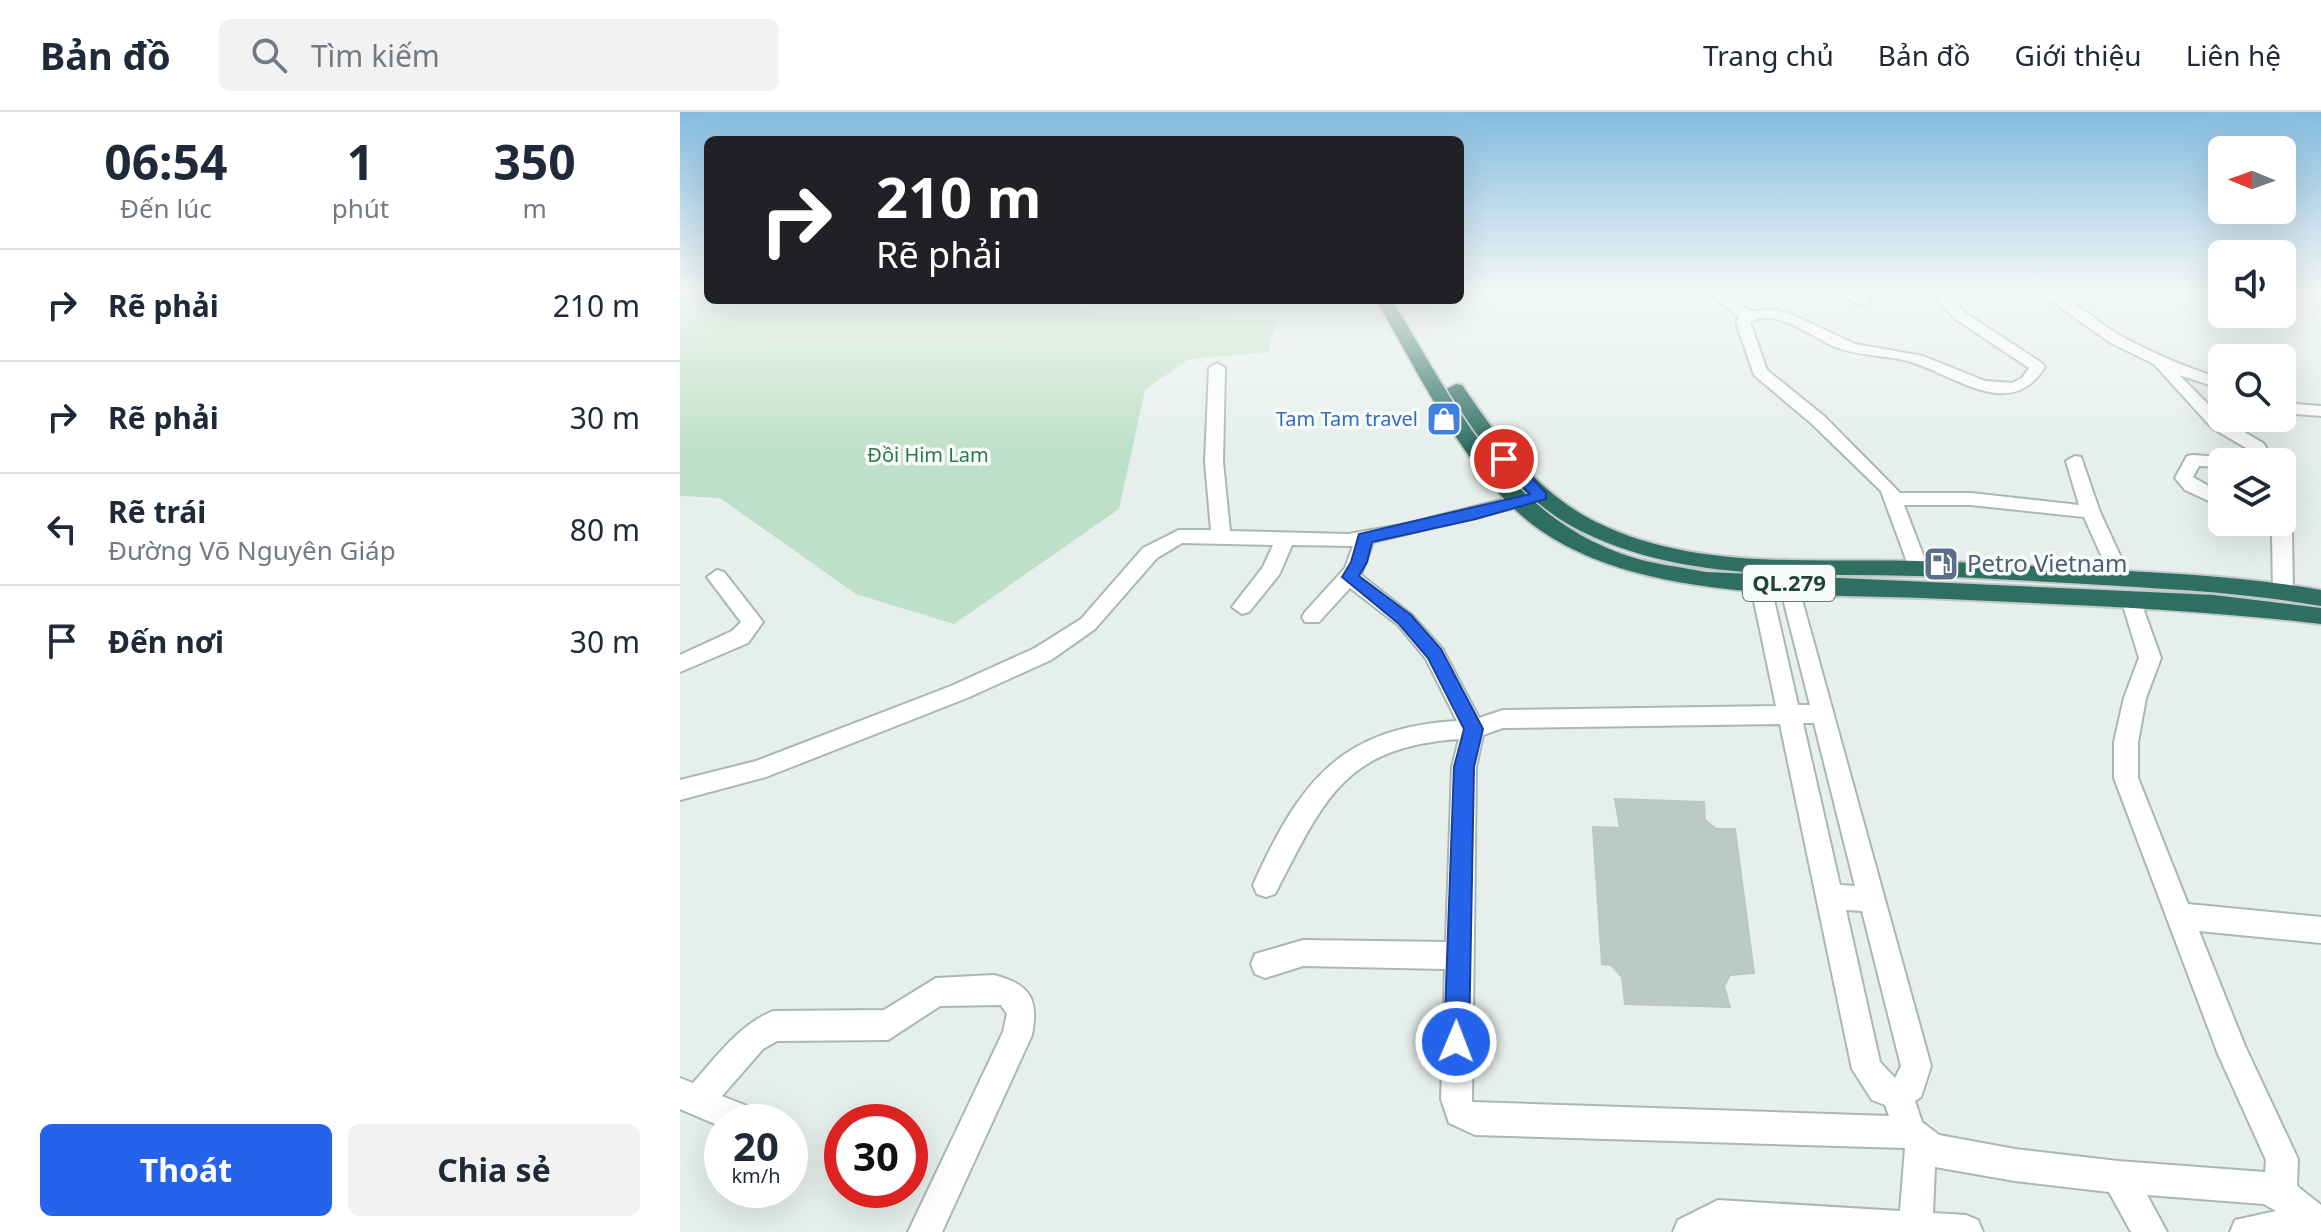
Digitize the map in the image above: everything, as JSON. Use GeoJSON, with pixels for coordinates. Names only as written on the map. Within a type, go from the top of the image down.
{"type":"FeatureCollection","features":[{"type":"Feature","properties":{"kind":"highway","name":"QL.279"},"geometry":{"type":"LineString","coordinates":[[1410,344],[1466,437],[1530,500],[1604,534],[1704,563],[1918,568],[2126,589],[2321,616]]}},
{"type":"Feature","properties":{"kind":"highway","name":"QL.279"},"geometry":{"type":"LineString","coordinates":[[1429,344],[1472,415],[1549,527],[1622,562],[1706,580],[2283,591],[2321,598]]}},
{"type":"Feature","properties":{"kind":"street"},"geometry":{"type":"LineString","coordinates":[[1751,344],[1760,372],[1876,474],[1893,499],[1918,568]]}},
{"type":"Feature","properties":{"kind":"street"},"geometry":{"type":"LineString","coordinates":[[1842,344],[1915,358],[1978,387],[2010,386],[2033,377],[2037,367],[2026,355],[2008,344]]}},
{"type":"Feature","properties":{"kind":"street"},"geometry":{"type":"LineString","coordinates":[[2125,344],[2208,379]]}},
{"type":"Feature","properties":{"kind":"street"},"geometry":{"type":"LineString","coordinates":[[2155,359],[2218,424],[2257,448]]}},
{"type":"Feature","properties":{"kind":"street"},"geometry":{"type":"LineString","coordinates":[[1217,368],[1214,462],[1221,536]]}},
{"type":"Feature","properties":{"kind":"street"},"geometry":{"type":"LineString","coordinates":[[2296,409],[2321,411]]}},
{"type":"Feature","properties":{"kind":"street"},"geometry":{"type":"LineString","coordinates":[[2208,461],[2193,460],[2184,480],[2208,493]]}},
{"type":"Feature","properties":{"kind":"street"},"geometry":{"type":"LineString","coordinates":[[2075,461],[2091,512],[2126,589],[2150,658],[2135,698],[2126,742],[2126,778],[2233,1054],[2282,1159],[2300,1209]]}},
{"type":"Feature","properties":{"kind":"street"},"geometry":{"type":"LineString","coordinates":[[1893,499],[1971,499],[2091,512]]}},
{"type":"Feature","properties":{"kind":"street"},"geometry":{"type":"LineString","coordinates":[[680,790],[758,770],[1009,670],[1062,643],[1088,624],[1161,544],[1179,536],[1365,538],[1530,500]]}},
{"type":"Feature","properties":{"kind":"street"},"geometry":{"type":"LineString","coordinates":[[2282,536],[2283,591]]}},
{"type":"Feature","properties":{"kind":"street"},"geometry":{"type":"LineString","coordinates":[[1312,617],[1350,577],[1359,562],[1365,538]]}},
{"type":"Feature","properties":{"kind":"street"},"geometry":{"type":"LineString","coordinates":[[1242,607],[1272,570],[1285,539]]}},
{"type":"Feature","properties":{"kind":"street"},"geometry":{"type":"LineString","coordinates":[[680,664],[740,637],[753,622],[717,577]]}},
{"type":"Feature","properties":{"kind":"street"},"geometry":{"type":"LineString","coordinates":[[1350,577],[1405,620],[1434,654],[1473,729],[1464,767],[1456,1099],[1460,1112],[1475,1119],[1915,1138],[1932,1150],[2015,1165],[2118,1177],[2264,1188],[2300,1209]]}},
{"type":"Feature","properties":{"kind":"street"},"geometry":{"type":"LineString","coordinates":[[1760,582],[1867,1069],[1883,1089],[1897,1094],[1915,1138],[1904,1229]]}},
{"type":"Feature","properties":{"kind":"street"},"geometry":{"type":"LineString","coordinates":[[1789,583],[1916,1066],[1910,1086],[1897,1094]]}},
{"type":"Feature","properties":{"kind":"street"},"geometry":{"type":"LineString","coordinates":[[1266,885],[1311,802],[1345,762],[1400,736],[1473,729],[1503,719],[1823,714]]}},
{"type":"Feature","properties":{"kind":"street"},"geometry":{"type":"LineString","coordinates":[[1829,897],[1874,899]]}},
{"type":"Feature","properties":{"kind":"street"},"geometry":{"type":"LineString","coordinates":[[2178,916],[2321,930]]}},
{"type":"Feature","properties":{"kind":"street"},"geometry":{"type":"LineString","coordinates":[[1265,964],[1303,953],[1458,956]]}},
{"type":"Feature","properties":{"kind":"street"},"geometry":{"type":"LineString","coordinates":[[689,1097],[753,1039],[773,1026],[888,1025],[936,992],[975,989],[1010,993],[1022,1011],[1017,1035],[925,1232]]}},
{"type":"Feature","properties":{"kind":"street"},"geometry":{"type":"LineString","coordinates":[[2118,1177],[2150,1232]]}},
{"type":"Feature","properties":{"kind":"street"},"geometry":{"type":"LineString","coordinates":[[2247,1232],[2284,1227],[2300,1209]]}},
{"type":"Feature","properties":{"kind":"street"},"geometry":{"type":"LineString","coordinates":[[1690,1232],[1718,1217],[1966,1232]]}},
{"type":"Feature","properties":{"kind":"green space","name":"Đồi Him Lam"},"geometry":{"type":"Polygon","coordinates":[[[680,344],[1270,344],[1268,352],[1189,359],[1145,390],[1119,509],[954,624],[856,594],[720,498],[680,496],[680,344]]]}},
{"type":"Feature","properties":{"kind":"building"},"geometry":{"type":"Polygon","coordinates":[[[1615,799],[1704,802],[1705,820],[1716,829],[1735,829],[1754,973],[1730,975],[1724,986],[1730,1007],[1625,1004],[1622,977],[1611,965],[1602,964],[1593,827],[1620,828],[1615,799]]]}},
{"type":"Feature","properties":{"kind":"place","name":"Tam Tam travel"},"geometry":{"type":"Point","coordinates":[1444,419]}},
{"type":"Feature","properties":{"kind":"place","name":"Petro Vietnam"},"geometry":{"type":"Point","coordinates":[1941,564]}},
{"type":"Feature","properties":{"kind":"route"},"geometry":{"type":"LineString","coordinates":[[1456,1042],[1464,767],[1473,729],[1434,654],[1405,620],[1360,588],[1350,577],[1359,562],[1365,538],[1520,504],[1540,496],[1504,459]]}}]}
